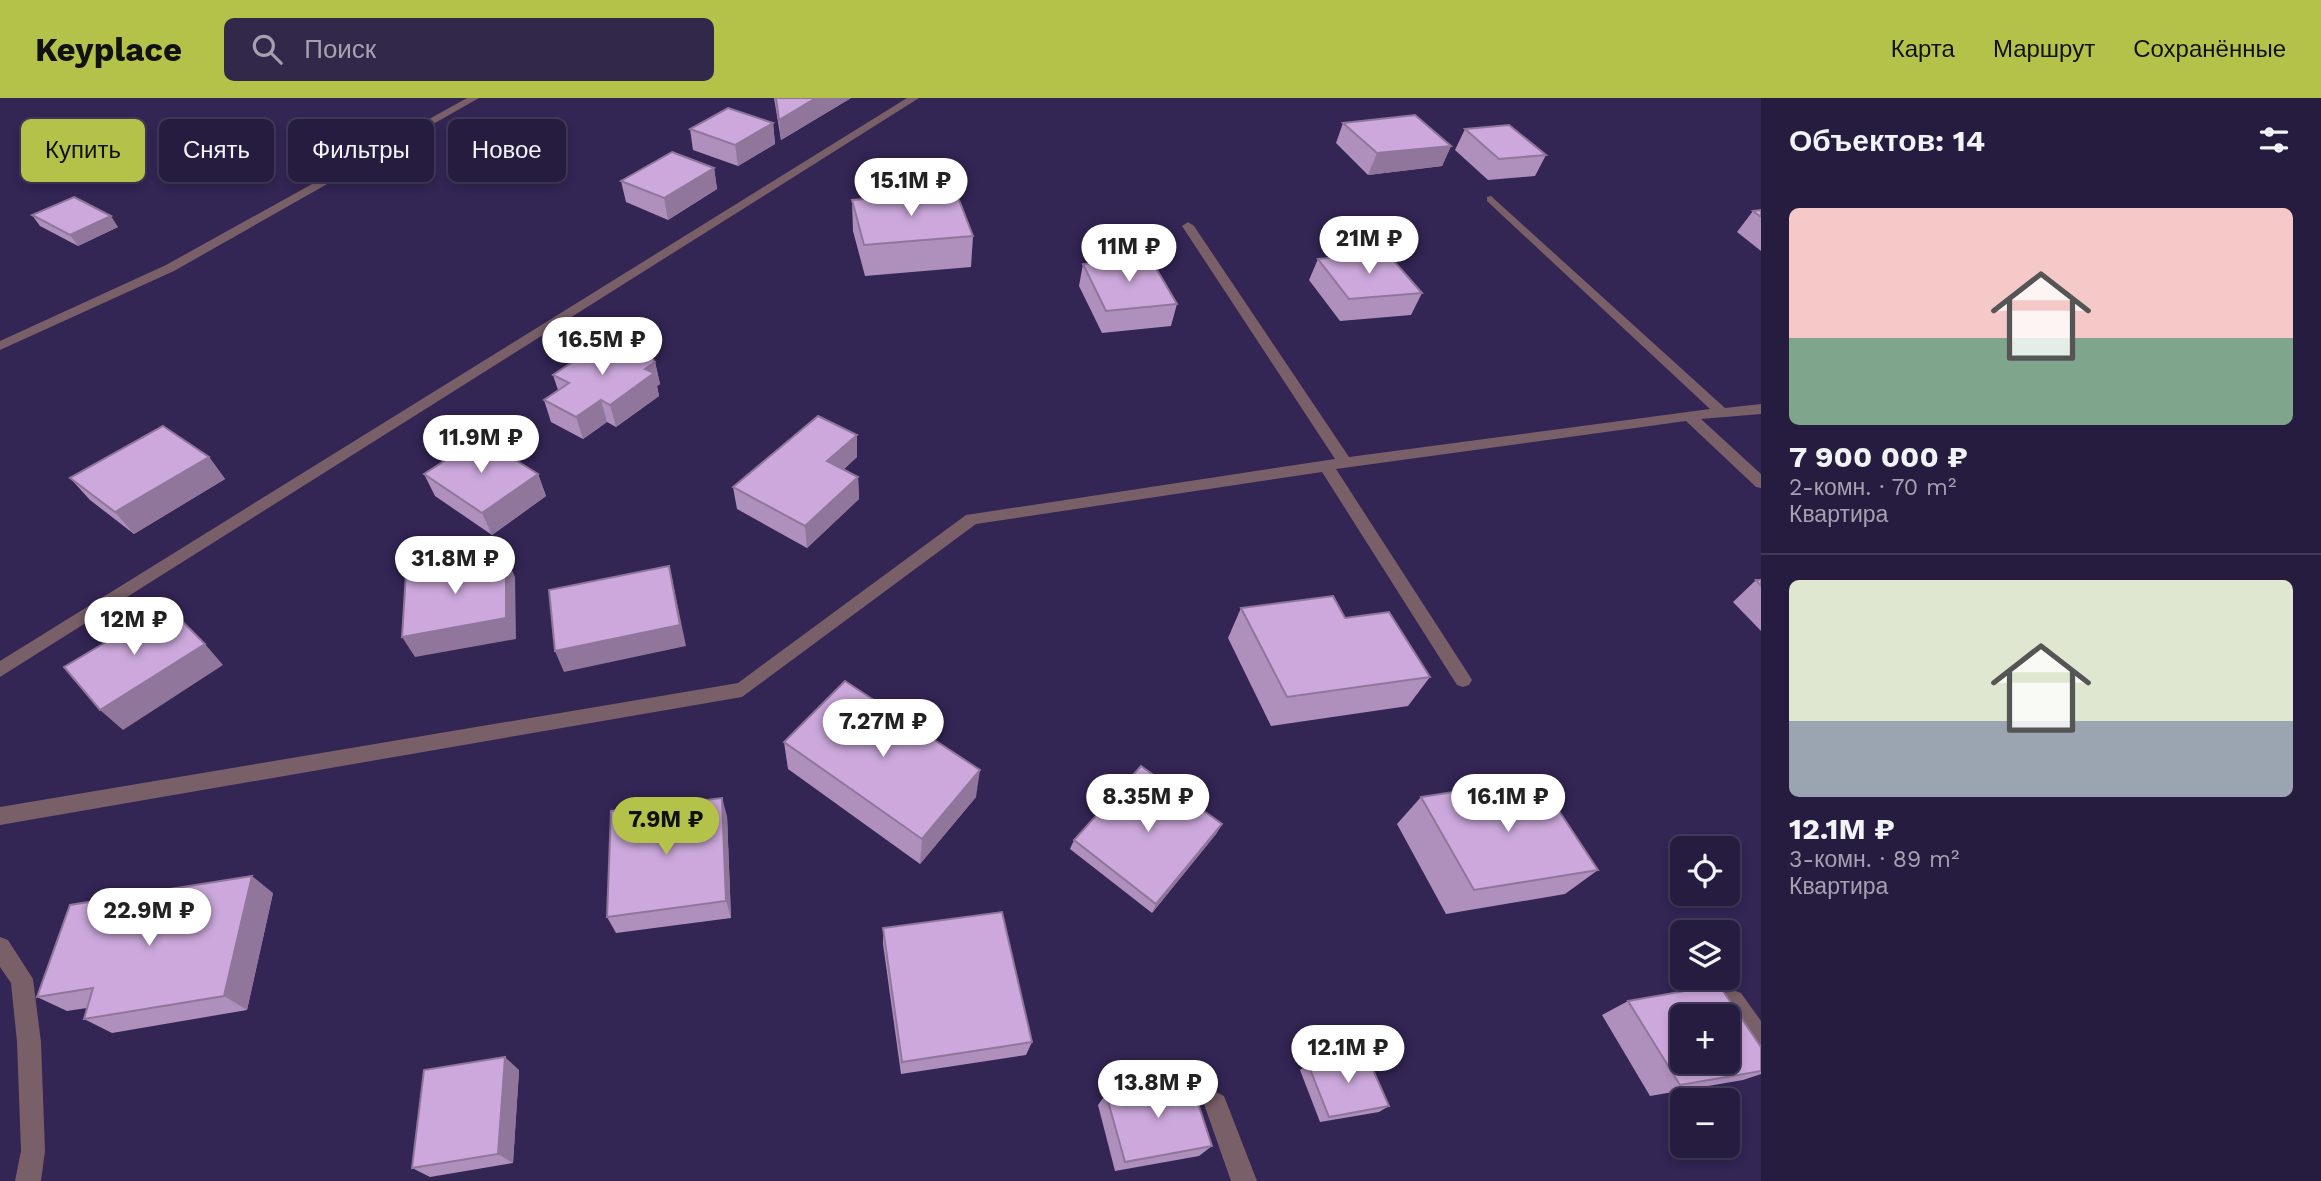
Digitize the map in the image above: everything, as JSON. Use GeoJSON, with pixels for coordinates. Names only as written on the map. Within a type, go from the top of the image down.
{"type":"FeatureCollection","features":[{"type":"Feature","properties":{"kind":"street"},"geometry":{"type":"LineString","coordinates":[[0,346],[170,268],[474,98]]}},
{"type":"Feature","properties":{"kind":"street"},"geometry":{"type":"LineString","coordinates":[[0,670],[914,98]]}},
{"type":"Feature","properties":{"kind":"street"},"geometry":{"type":"LineString","coordinates":[[1491,199],[1722,413]]}},
{"type":"Feature","properties":{"kind":"street"},"geometry":{"type":"LineString","coordinates":[[1188,226],[1345,463]]}},
{"type":"Feature","properties":{"kind":"street"},"geometry":{"type":"LineString","coordinates":[[0,816],[741,690],[972,519],[1345,463],[1689,416],[1761,409]]}},
{"type":"Feature","properties":{"kind":"street"},"geometry":{"type":"LineString","coordinates":[[1689,416],[1761,483]]}},
{"type":"Feature","properties":{"kind":"street"},"geometry":{"type":"LineString","coordinates":[[1326,466],[1463,680]]}},
{"type":"Feature","properties":{"kind":"street"},"geometry":{"type":"LineString","coordinates":[[0,948],[22,979],[29,1042],[33,1151],[28,1181]]}},
{"type":"Feature","properties":{"kind":"street"},"geometry":{"type":"LineString","coordinates":[[1733,1001],[1761,1041]]}},
{"type":"Feature","properties":{"kind":"street"},"geometry":{"type":"LineString","coordinates":[[1216,1104],[1244,1181]]}},
{"type":"Feature","properties":{"kind":"building"},"geometry":{"type":"Polygon","coordinates":[[[776,98],[816,98],[779,120],[776,98]]]}},
{"type":"Feature","properties":{"kind":"building"},"geometry":{"type":"Polygon","coordinates":[[[728,108],[773,123],[735,145],[690,129],[728,108]]]}},
{"type":"Feature","properties":{"kind":"building"},"geometry":{"type":"Polygon","coordinates":[[[1415,115],[1451,146],[1377,153],[1343,123],[1415,115]]]}},
{"type":"Feature","properties":{"kind":"building"},"geometry":{"type":"Polygon","coordinates":[[[1509,125],[1546,155],[1499,159],[1465,129],[1509,125]]]}},
{"type":"Feature","properties":{"kind":"building"},"geometry":{"type":"Polygon","coordinates":[[[672,152],[714,168],[664,198],[621,181],[672,152]]]}},
{"type":"Feature","properties":{"kind":"building"},"geometry":{"type":"Polygon","coordinates":[[[956,192],[973,236],[864,245],[852,200],[956,192]]]}},
{"type":"Feature","properties":{"kind":"building"},"geometry":{"type":"Polygon","coordinates":[[[74,197],[111,216],[70,235],[32,215],[74,197]]]}},
{"type":"Feature","properties":{"kind":"building"},"geometry":{"type":"Polygon","coordinates":[[[1386,252],[1422,293],[1349,299],[1318,259],[1386,252]]]}},
{"type":"Feature","properties":{"kind":"building"},"geometry":{"type":"Polygon","coordinates":[[[1150,258],[1177,304],[1106,311],[1083,264],[1150,258]]]}},
{"type":"Feature","properties":{"kind":"building"},"geometry":{"type":"Polygon","coordinates":[[[637,336],[655,362],[645,369],[654,373],[610,405],[601,400],[576,417],[544,400],[569,383],[553,375],[598,345],[613,353],[637,336]]]}},
{"type":"Feature","properties":{"kind":"building"},"geometry":{"type":"Polygon","coordinates":[[[818,416],[857,435],[827,461],[858,477],[805,526],[733,487],[818,416]]]}},
{"type":"Feature","properties":{"kind":"building"},"geometry":{"type":"Polygon","coordinates":[[[163,426],[209,457],[115,512],[70,478],[163,426]]]}},
{"type":"Feature","properties":{"kind":"building"},"geometry":{"type":"Polygon","coordinates":[[[480,438],[538,474],[482,513],[424,474],[480,438]]]}},
{"type":"Feature","properties":{"kind":"building"},"geometry":{"type":"Polygon","coordinates":[[[506,556],[506,618],[402,637],[406,573],[506,556]]]}},
{"type":"Feature","properties":{"kind":"building"},"geometry":{"type":"Polygon","coordinates":[[[669,566],[680,625],[555,651],[549,590],[669,566]]]}},
{"type":"Feature","properties":{"kind":"building"},"geometry":{"type":"Polygon","coordinates":[[[1333,596],[1345,618],[1389,612],[1430,677],[1287,697],[1241,608],[1333,596]]]}},
{"type":"Feature","properties":{"kind":"building"},"geometry":{"type":"Polygon","coordinates":[[[167,606],[205,644],[100,710],[64,667],[167,606]]]}},
{"type":"Feature","properties":{"kind":"building"},"geometry":{"type":"Polygon","coordinates":[[[845,681],[980,770],[922,839],[784,742],[845,681]]]}},
{"type":"Feature","properties":{"kind":"building"},"geometry":{"type":"Polygon","coordinates":[[[1141,766],[1222,824],[1156,904],[1074,840],[1141,766]]]}},
{"type":"Feature","properties":{"kind":"building"},"geometry":{"type":"Polygon","coordinates":[[[1538,779],[1598,870],[1474,890],[1421,797],[1538,779]]]}},
{"type":"Feature","properties":{"kind":"building"},"geometry":{"type":"Polygon","coordinates":[[[722,798],[726,901],[607,917],[611,811],[722,798]]]}},
{"type":"Feature","properties":{"kind":"building"},"geometry":{"type":"Polygon","coordinates":[[[252,876],[224,996],[84,1019],[93,988],[37,997],[70,905],[252,876]]]}},
{"type":"Feature","properties":{"kind":"building"},"geometry":{"type":"Polygon","coordinates":[[[1002,912],[1032,1042],[902,1062],[883,928],[1002,912]]]}},
{"type":"Feature","properties":{"kind":"building"},"geometry":{"type":"Polygon","coordinates":[[[1691,990],[1722,990],[1732,1004],[1670,1004],[1670,1069],[1628,1001],[1691,990]]]}},
{"type":"Feature","properties":{"kind":"building"},"geometry":{"type":"Polygon","coordinates":[[[1740,1016],[1761,1047],[1761,1071],[1680,1085],[1673,1074],[1740,1074],[1740,1016]]]}},
{"type":"Feature","properties":{"kind":"building"},"geometry":{"type":"Polygon","coordinates":[[[1366,1054],[1389,1106],[1329,1117],[1308,1064],[1366,1054]]]}},
{"type":"Feature","properties":{"kind":"building"},"geometry":{"type":"Polygon","coordinates":[[[505,1057],[498,1154],[412,1168],[424,1070],[505,1057]]]}},
{"type":"Feature","properties":{"kind":"building"},"geometry":{"type":"Polygon","coordinates":[[[1190,1079],[1212,1146],[1125,1162],[1106,1094],[1190,1079]]]}}]}
